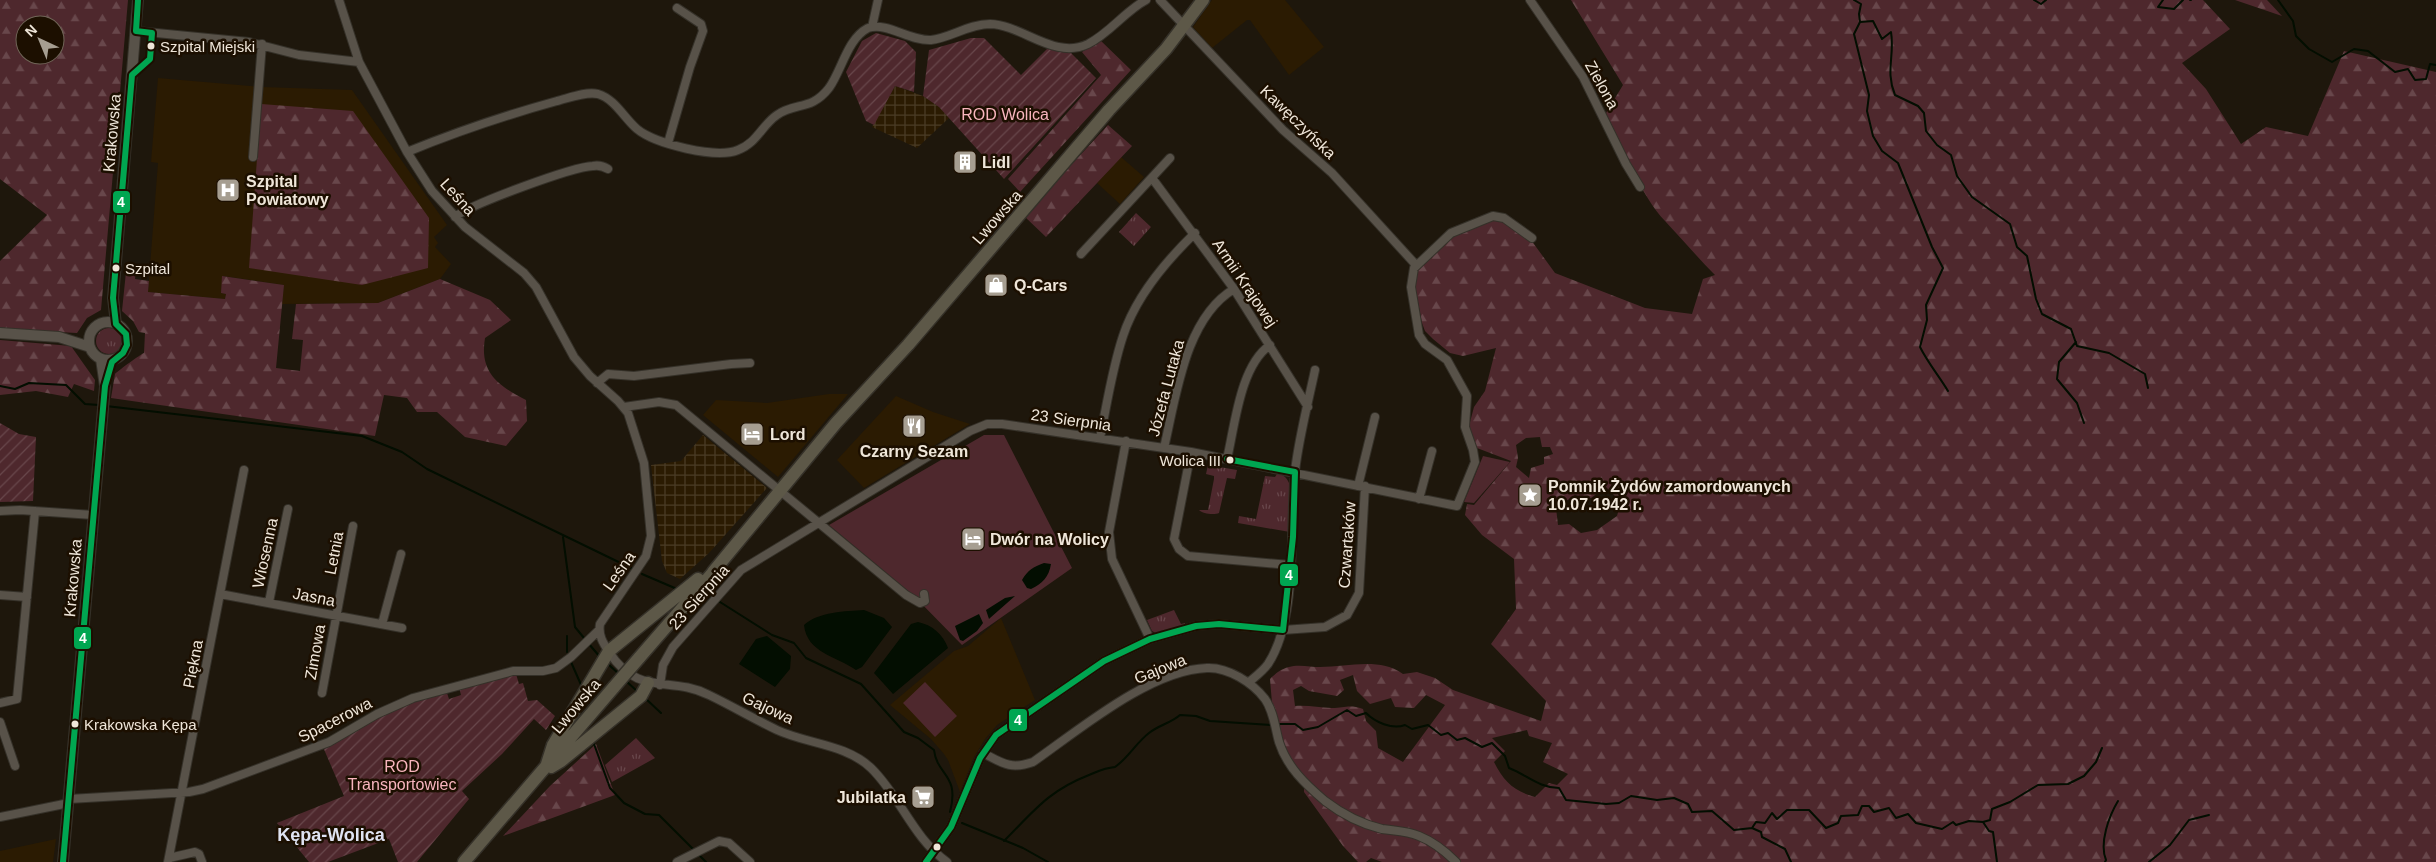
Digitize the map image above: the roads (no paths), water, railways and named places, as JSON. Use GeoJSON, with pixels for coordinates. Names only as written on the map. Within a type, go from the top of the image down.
{"type":"FeatureCollection","features":[{"type":"Feature","properties":{"kind":"main road","name":"Lwowska"},"geometry":{"type":"LineString","coordinates":[[1182,24],[1196,0]]}},
{"type":"Feature","properties":{"kind":"main road","name":"Lwowska"},"geometry":{"type":"LineString","coordinates":[[464,862],[782,492],[873,382],[908,345],[1109,110],[1148,69],[1203,0]]}},
{"type":"Feature","properties":{"kind":"main road","name":"Lwowska"},"geometry":{"type":"LineString","coordinates":[[713,572],[728,552],[782,492]]}},
{"type":"Feature","properties":{"kind":"main road"},"geometry":{"type":"LineString","coordinates":[[544,770],[553,745],[609,651],[689,588],[728,552]]}},
{"type":"Feature","properties":{"kind":"main road"},"geometry":{"type":"LineString","coordinates":[[544,770],[561,761],[654,684]]}},
{"type":"Feature","properties":{"kind":"street","name":"Krakowska"},"geometry":{"type":"LineString","coordinates":[[116,324],[113,298],[138,0]]}},
{"type":"Feature","properties":{"kind":"street","name":"Leśna"},"geometry":{"type":"LineString","coordinates":[[339,0],[359,62],[407,152],[432,191],[455,218],[524,273],[536,287],[567,347],[597,383],[624,407],[636,435],[644,463],[650,543],[646,556],[603,618],[599,630]]}},
{"type":"Feature","properties":{"kind":"street"},"geometry":{"type":"LineString","coordinates":[[872,27],[878,0]]}},
{"type":"Feature","properties":{"kind":"street"},"geometry":{"type":"LineString","coordinates":[[407,152],[472,127],[583,94],[597,94],[612,102],[638,130],[656,140],[720,154],[744,148],[759,135],[777,114],[812,104],[824,94],[837,75],[854,41],[863,30],[872,27],[931,40],[990,24],[1001,26],[1048,44],[1075,48],[1088,44],[1146,0]]}},
{"type":"Feature","properties":{"kind":"street","name":"Kawęczyńska"},"geometry":{"type":"LineString","coordinates":[[1160,0],[1288,135],[1332,173],[1416,265]]}},
{"type":"Feature","properties":{"kind":"street","name":"Zielona"},"geometry":{"type":"LineString","coordinates":[[1530,0],[1583,77],[1626,164],[1640,187]]}},
{"type":"Feature","properties":{"kind":"street"},"geometry":{"type":"LineString","coordinates":[[668,143],[690,67],[703,31],[702,24],[677,8]]}},
{"type":"Feature","properties":{"kind":"street"},"geometry":{"type":"LineString","coordinates":[[136,31],[262,44],[299,55],[359,62]]}},
{"type":"Feature","properties":{"kind":"street"},"geometry":{"type":"LineString","coordinates":[[254,157],[262,44]]}},
{"type":"Feature","properties":{"kind":"street"},"geometry":{"type":"LineString","coordinates":[[1081,254],[1170,158]]}},
{"type":"Feature","properties":{"kind":"street"},"geometry":{"type":"LineString","coordinates":[[455,218],[475,206],[569,172],[592,166],[603,166],[608,169]]}},
{"type":"Feature","properties":{"kind":"street","name":"Armii Krajowej"},"geometry":{"type":"LineString","coordinates":[[1152,178],[1234,289],[1270,344],[1308,408]]}},
{"type":"Feature","properties":{"kind":"street"},"geometry":{"type":"LineString","coordinates":[[1416,265],[1451,233],[1493,216],[1504,218],[1532,238]]}},
{"type":"Feature","properties":{"kind":"street"},"geometry":{"type":"LineString","coordinates":[[1100,438],[1123,336],[1131,316],[1150,283],[1163,266],[1195,234]]}},
{"type":"Feature","properties":{"kind":"street","name":"23 Sierpnia"},"geometry":{"type":"LineString","coordinates":[[654,684],[666,657],[732,578],[753,562],[978,427],[1002,424],[1126,441],[1295,472],[1457,506],[1475,462],[1474,450],[1465,427],[1467,396],[1447,360],[1425,344],[1419,334],[1412,301],[1412,280],[1416,265]]}},
{"type":"Feature","properties":{"kind":"street","name":"Józefa Lutaka"},"geometry":{"type":"LineString","coordinates":[[1164,448],[1182,369],[1194,337],[1212,310],[1234,289]]}},
{"type":"Feature","properties":{"kind":"street","name":"Krakowska"},"geometry":{"type":"LineString","coordinates":[[103,323],[113,298]]}},
{"type":"Feature","properties":{"kind":"street"},"geometry":{"type":"LineString","coordinates":[[103,323],[116,324],[124,330],[127,342],[123,353],[113,359],[101,359],[94,354],[90,347],[91,334],[94,328],[103,323]]}},
{"type":"Feature","properties":{"kind":"street"},"geometry":{"type":"LineString","coordinates":[[0,333],[59,337],[91,334]]}},
{"type":"Feature","properties":{"kind":"street"},"geometry":{"type":"LineString","coordinates":[[59,337],[90,347]]}},
{"type":"Feature","properties":{"kind":"street"},"geometry":{"type":"LineString","coordinates":[[1227,459],[1248,371],[1262,350],[1270,344]]}},
{"type":"Feature","properties":{"kind":"street","name":"Krakowska"},"geometry":{"type":"LineString","coordinates":[[101,359],[105,386]]}},
{"type":"Feature","properties":{"kind":"street","name":"Krakowska"},"geometry":{"type":"LineString","coordinates":[[63,862],[103,405],[105,386],[113,359]]}},
{"type":"Feature","properties":{"kind":"street"},"geometry":{"type":"LineString","coordinates":[[597,383],[608,374],[634,376],[731,364],[750,364]]}},
{"type":"Feature","properties":{"kind":"street"},"geometry":{"type":"LineString","coordinates":[[1248,682],[1266,666],[1276,650],[1283,630],[1290,565],[1295,472],[1315,370]]}},
{"type":"Feature","properties":{"kind":"street"},"geometry":{"type":"LineString","coordinates":[[624,407],[659,402],[676,404],[906,595],[920,603],[925,601],[924,594]]}},
{"type":"Feature","properties":{"kind":"street"},"geometry":{"type":"LineString","coordinates":[[1361,486],[1375,417]]}},
{"type":"Feature","properties":{"kind":"street"},"geometry":{"type":"LineString","coordinates":[[1126,441],[1109,532],[1109,546],[1112,559],[1150,639]]}},
{"type":"Feature","properties":{"kind":"street"},"geometry":{"type":"LineString","coordinates":[[1420,499],[1432,451]]}},
{"type":"Feature","properties":{"kind":"street"},"geometry":{"type":"LineString","coordinates":[[1191,452],[1174,539],[1179,549],[1188,556],[1290,565]]}},
{"type":"Feature","properties":{"kind":"street","name":"Piękna"},"geometry":{"type":"LineString","coordinates":[[169,860],[244,470]]}},
{"type":"Feature","properties":{"kind":"street","name":"Czwartaków"},"geometry":{"type":"LineString","coordinates":[[983,753],[1004,728],[1104,661],[1150,639],[1208,624],[1283,630],[1325,627],[1347,615],[1355,604],[1359,593],[1361,486]]}},
{"type":"Feature","properties":{"kind":"street","name":"Wiosenna"},"geometry":{"type":"LineString","coordinates":[[269,602],[288,509]]}},
{"type":"Feature","properties":{"kind":"street"},"geometry":{"type":"LineString","coordinates":[[0,511],[93,514]]}},
{"type":"Feature","properties":{"kind":"street"},"geometry":{"type":"LineString","coordinates":[[0,703],[17,699],[35,511]]}},
{"type":"Feature","properties":{"kind":"street"},"geometry":{"type":"LineString","coordinates":[[806,530],[807,513]]}},
{"type":"Feature","properties":{"kind":"street","name":"Letnia"},"geometry":{"type":"LineString","coordinates":[[336,615],[354,526]]}},
{"type":"Feature","properties":{"kind":"street"},"geometry":{"type":"LineString","coordinates":[[382,624],[401,554]]}},
{"type":"Feature","properties":{"kind":"street","name":"Jasna"},"geometry":{"type":"LineString","coordinates":[[220,594],[402,628]]}},
{"type":"Feature","properties":{"kind":"street"},"geometry":{"type":"LineString","coordinates":[[0,595],[27,597]]}},
{"type":"Feature","properties":{"kind":"street","name":"Zimowa"},"geometry":{"type":"LineString","coordinates":[[322,693],[336,615]]}},
{"type":"Feature","properties":{"kind":"street"},"geometry":{"type":"LineString","coordinates":[[599,630],[609,651]]}},
{"type":"Feature","properties":{"kind":"street","name":"Spacerowa"},"geometry":{"type":"LineString","coordinates":[[0,817],[69,801],[203,789],[324,744],[377,714],[413,698],[513,671],[543,671],[556,668],[571,657],[599,630]]}},
{"type":"Feature","properties":{"kind":"street","name":"Gajowa"},"geometry":{"type":"LineString","coordinates":[[609,651],[623,669],[635,678],[654,684],[704,692],[776,730],[855,756],[879,777],[934,852],[947,862]]}},
{"type":"Feature","properties":{"kind":"street","name":"Gajowa"},"geometry":{"type":"LineString","coordinates":[[983,753],[1006,765],[1020,767],[1033,762],[1112,706],[1156,682],[1190,670],[1209,667],[1228,672],[1248,682],[1266,700],[1280,743],[1291,767],[1306,785],[1332,806],[1366,824],[1419,836],[1439,847],[1456,862]]}},
{"type":"Feature","properties":{"kind":"street"},"geometry":{"type":"LineString","coordinates":[[0,722],[15,766]]}},
{"type":"Feature","properties":{"kind":"street"},"geometry":{"type":"LineString","coordinates":[[926,862],[954,819],[983,753]]}},
{"type":"Feature","properties":{"kind":"street"},"geometry":{"type":"LineString","coordinates":[[677,862],[719,841],[729,843],[750,862]]}},
{"type":"Feature","properties":{"kind":"street"},"geometry":{"type":"LineString","coordinates":[[169,860],[195,852],[199,854],[202,862]]}},
{"type":"Feature","properties":{"kind":"waterway"},"geometry":{"type":"LineString","coordinates":[[1854,0],[1861,4],[1860,22],[1873,21],[1882,39],[1891,32],[1890,71],[1895,95],[1918,106],[1924,113],[1926,131],[1937,145],[1951,155],[1957,176],[1972,197],[2010,224],[2017,247],[2027,256],[2036,299],[2042,314],[2071,329],[2077,346],[2109,353],[2145,374],[2148,388]]}},
{"type":"Feature","properties":{"kind":"waterway"},"geometry":{"type":"LineString","coordinates":[[2034,0],[2041,4],[2046,0]]}},
{"type":"Feature","properties":{"kind":"waterway"},"geometry":{"type":"LineString","coordinates":[[2163,0],[2158,7],[2174,9],[2183,0]]}},
{"type":"Feature","properties":{"kind":"waterway"},"geometry":{"type":"LineString","coordinates":[[2278,0],[2293,21],[2296,36],[2309,49],[2332,62],[2354,49],[2368,51],[2395,72],[2408,69],[2415,80],[2426,79],[2430,64],[2436,65]]}},
{"type":"Feature","properties":{"kind":"waterway"},"geometry":{"type":"LineString","coordinates":[[1860,22],[1854,34],[1869,95],[1867,111],[1873,136],[1882,151],[1898,163],[1932,247],[1943,268],[1926,305],[1927,320],[1920,347],[1948,391]]}},
{"type":"Feature","properties":{"kind":"waterway"},"geometry":{"type":"LineString","coordinates":[[2076,342],[2059,362],[2057,379],[2077,403],[2084,423]]}},
{"type":"Feature","properties":{"kind":"waterway"},"geometry":{"type":"LineString","coordinates":[[0,386],[15,389],[29,383],[66,385],[85,404],[99,405]]}},
{"type":"Feature","properties":{"kind":"waterway"},"geometry":{"type":"LineString","coordinates":[[106,406],[362,436],[402,452],[427,469],[633,569]]}},
{"type":"Feature","properties":{"kind":"waterway"},"geometry":{"type":"LineString","coordinates":[[563,537],[575,627],[584,638]]}},
{"type":"Feature","properties":{"kind":"waterway"},"geometry":{"type":"LineString","coordinates":[[642,574],[677,589]]}},
{"type":"Feature","properties":{"kind":"waterway"},"geometry":{"type":"LineString","coordinates":[[720,602],[772,635],[794,643],[806,658],[861,684],[904,732],[918,738],[934,750],[936,759],[947,776],[952,790],[950,812]]}},
{"type":"Feature","properties":{"kind":"waterway"},"geometry":{"type":"LineString","coordinates":[[567,636],[567,652]]}},
{"type":"Feature","properties":{"kind":"waterway"},"geometry":{"type":"LineString","coordinates":[[589,644],[600,657]]}},
{"type":"Feature","properties":{"kind":"waterway"},"geometry":{"type":"LineString","coordinates":[[571,662],[582,687]]}},
{"type":"Feature","properties":{"kind":"waterway"},"geometry":{"type":"LineString","coordinates":[[609,665],[619,674]]}},
{"type":"Feature","properties":{"kind":"waterway"},"geometry":{"type":"LineString","coordinates":[[626,681],[637,691]]}},
{"type":"Feature","properties":{"kind":"waterway"},"geometry":{"type":"LineString","coordinates":[[645,698],[661,713]]}},
{"type":"Feature","properties":{"kind":"waterway"},"geometry":{"type":"LineString","coordinates":[[1276,724],[1295,724],[1303,730],[1318,727],[1347,710],[1356,716],[1366,713],[1389,726],[1405,725],[1412,729],[1428,725],[1441,735],[1448,733],[1457,740],[1465,738],[1482,747],[1492,743],[1505,756],[1509,768],[1539,784],[1559,788],[1566,800],[1606,804],[1619,803],[1631,796],[1657,800],[1674,798],[1688,804],[1692,812],[1712,811],[1734,830],[1752,828],[1756,822],[1765,823],[1772,813],[1777,819],[1787,810],[1809,810],[1826,828],[1838,823],[1841,816],[1858,815],[1862,806],[1869,806],[1874,812],[1889,808],[1896,818],[1908,814],[1916,823],[1942,829],[1953,822],[1956,825],[1969,821],[1983,822],[1989,831],[1993,832],[1997,862]]}},
{"type":"Feature","properties":{"kind":"waterway"},"geometry":{"type":"LineString","coordinates":[[1004,841],[1033,811],[1052,795],[1075,781],[1115,767],[1149,733],[1180,715],[1196,716],[1210,721],[1271,725]]}},
{"type":"Feature","properties":{"kind":"waterway"},"geometry":{"type":"LineString","coordinates":[[594,744],[610,788],[624,803],[645,814],[659,815],[695,851]]}},
{"type":"Feature","properties":{"kind":"waterway"},"geometry":{"type":"LineString","coordinates":[[1983,822],[1990,820],[1992,809],[2010,802],[2038,785],[2068,784],[2084,776],[2096,762],[2102,748]]}},
{"type":"Feature","properties":{"kind":"waterway"},"geometry":{"type":"LineString","coordinates":[[2105,862],[2104,838],[2111,814],[2118,801]]}},
{"type":"Feature","properties":{"kind":"waterway"},"geometry":{"type":"LineString","coordinates":[[2149,862],[2170,845],[2189,820],[2209,815]]}},
{"type":"Feature","properties":{"kind":"waterway"},"geometry":{"type":"LineString","coordinates":[[962,823],[1023,848],[1048,862]]}},
{"type":"Feature","properties":{"kind":"waterway"},"geometry":{"type":"LineString","coordinates":[[1752,828],[1761,832],[1762,837],[1785,849],[1791,862]]}},
{"type":"Feature","properties":{"kind":"waterway"},"geometry":{"type":"LineString","coordinates":[[699,855],[706,862]]}},
{"type":"Feature","properties":{"kind":"place","name":"Szpital Miejski"},"geometry":{"type":"Point","coordinates":[151,46]}},
{"type":"Feature","properties":{"kind":"place","name":"Lidl"},"geometry":{"type":"Point","coordinates":[965,162]}},
{"type":"Feature","properties":{"kind":"place","name":"Szpital Powiatowy"},"geometry":{"type":"Point","coordinates":[228,190]}},
{"type":"Feature","properties":{"kind":"place","name":"Szpital"},"geometry":{"type":"Point","coordinates":[116,268]}},
{"type":"Feature","properties":{"kind":"place","name":"Q-Cars"},"geometry":{"type":"Point","coordinates":[996,285]}},
{"type":"Feature","properties":{"kind":"place","name":"Czarny Sezam"},"geometry":{"type":"Point","coordinates":[914,426]}},
{"type":"Feature","properties":{"kind":"place","name":"Lord"},"geometry":{"type":"Point","coordinates":[752,434]}},
{"type":"Feature","properties":{"kind":"place","name":"Wolica III"},"geometry":{"type":"Point","coordinates":[1230,460]}},
{"type":"Feature","properties":{"kind":"place","name":"Pomnik Żydów zamordowanych 10.07.1942 r."},"geometry":{"type":"Point","coordinates":[1530,495]}},
{"type":"Feature","properties":{"kind":"place","name":"Dwór na Wolicy"},"geometry":{"type":"Point","coordinates":[973,539]}},
{"type":"Feature","properties":{"kind":"place","name":"Krakowska Kępa"},"geometry":{"type":"Point","coordinates":[75,724]}},
{"type":"Feature","properties":{"kind":"place","name":"Jubilatka"},"geometry":{"type":"Point","coordinates":[923,797]}},
{"type":"Feature","properties":{"kind":"district","name":"Kępa-Wolica"},"geometry":{"type":"Point","coordinates":[331,835]}},
{"type":"Feature","properties":{"kind":"park label","name":"ROD Wolica"},"geometry":{"type":"Point","coordinates":[1005,114]}},
{"type":"Feature","properties":{"kind":"park label","name":"ROD Transportowiec"},"geometry":{"type":"Point","coordinates":[402,775]}}]}
